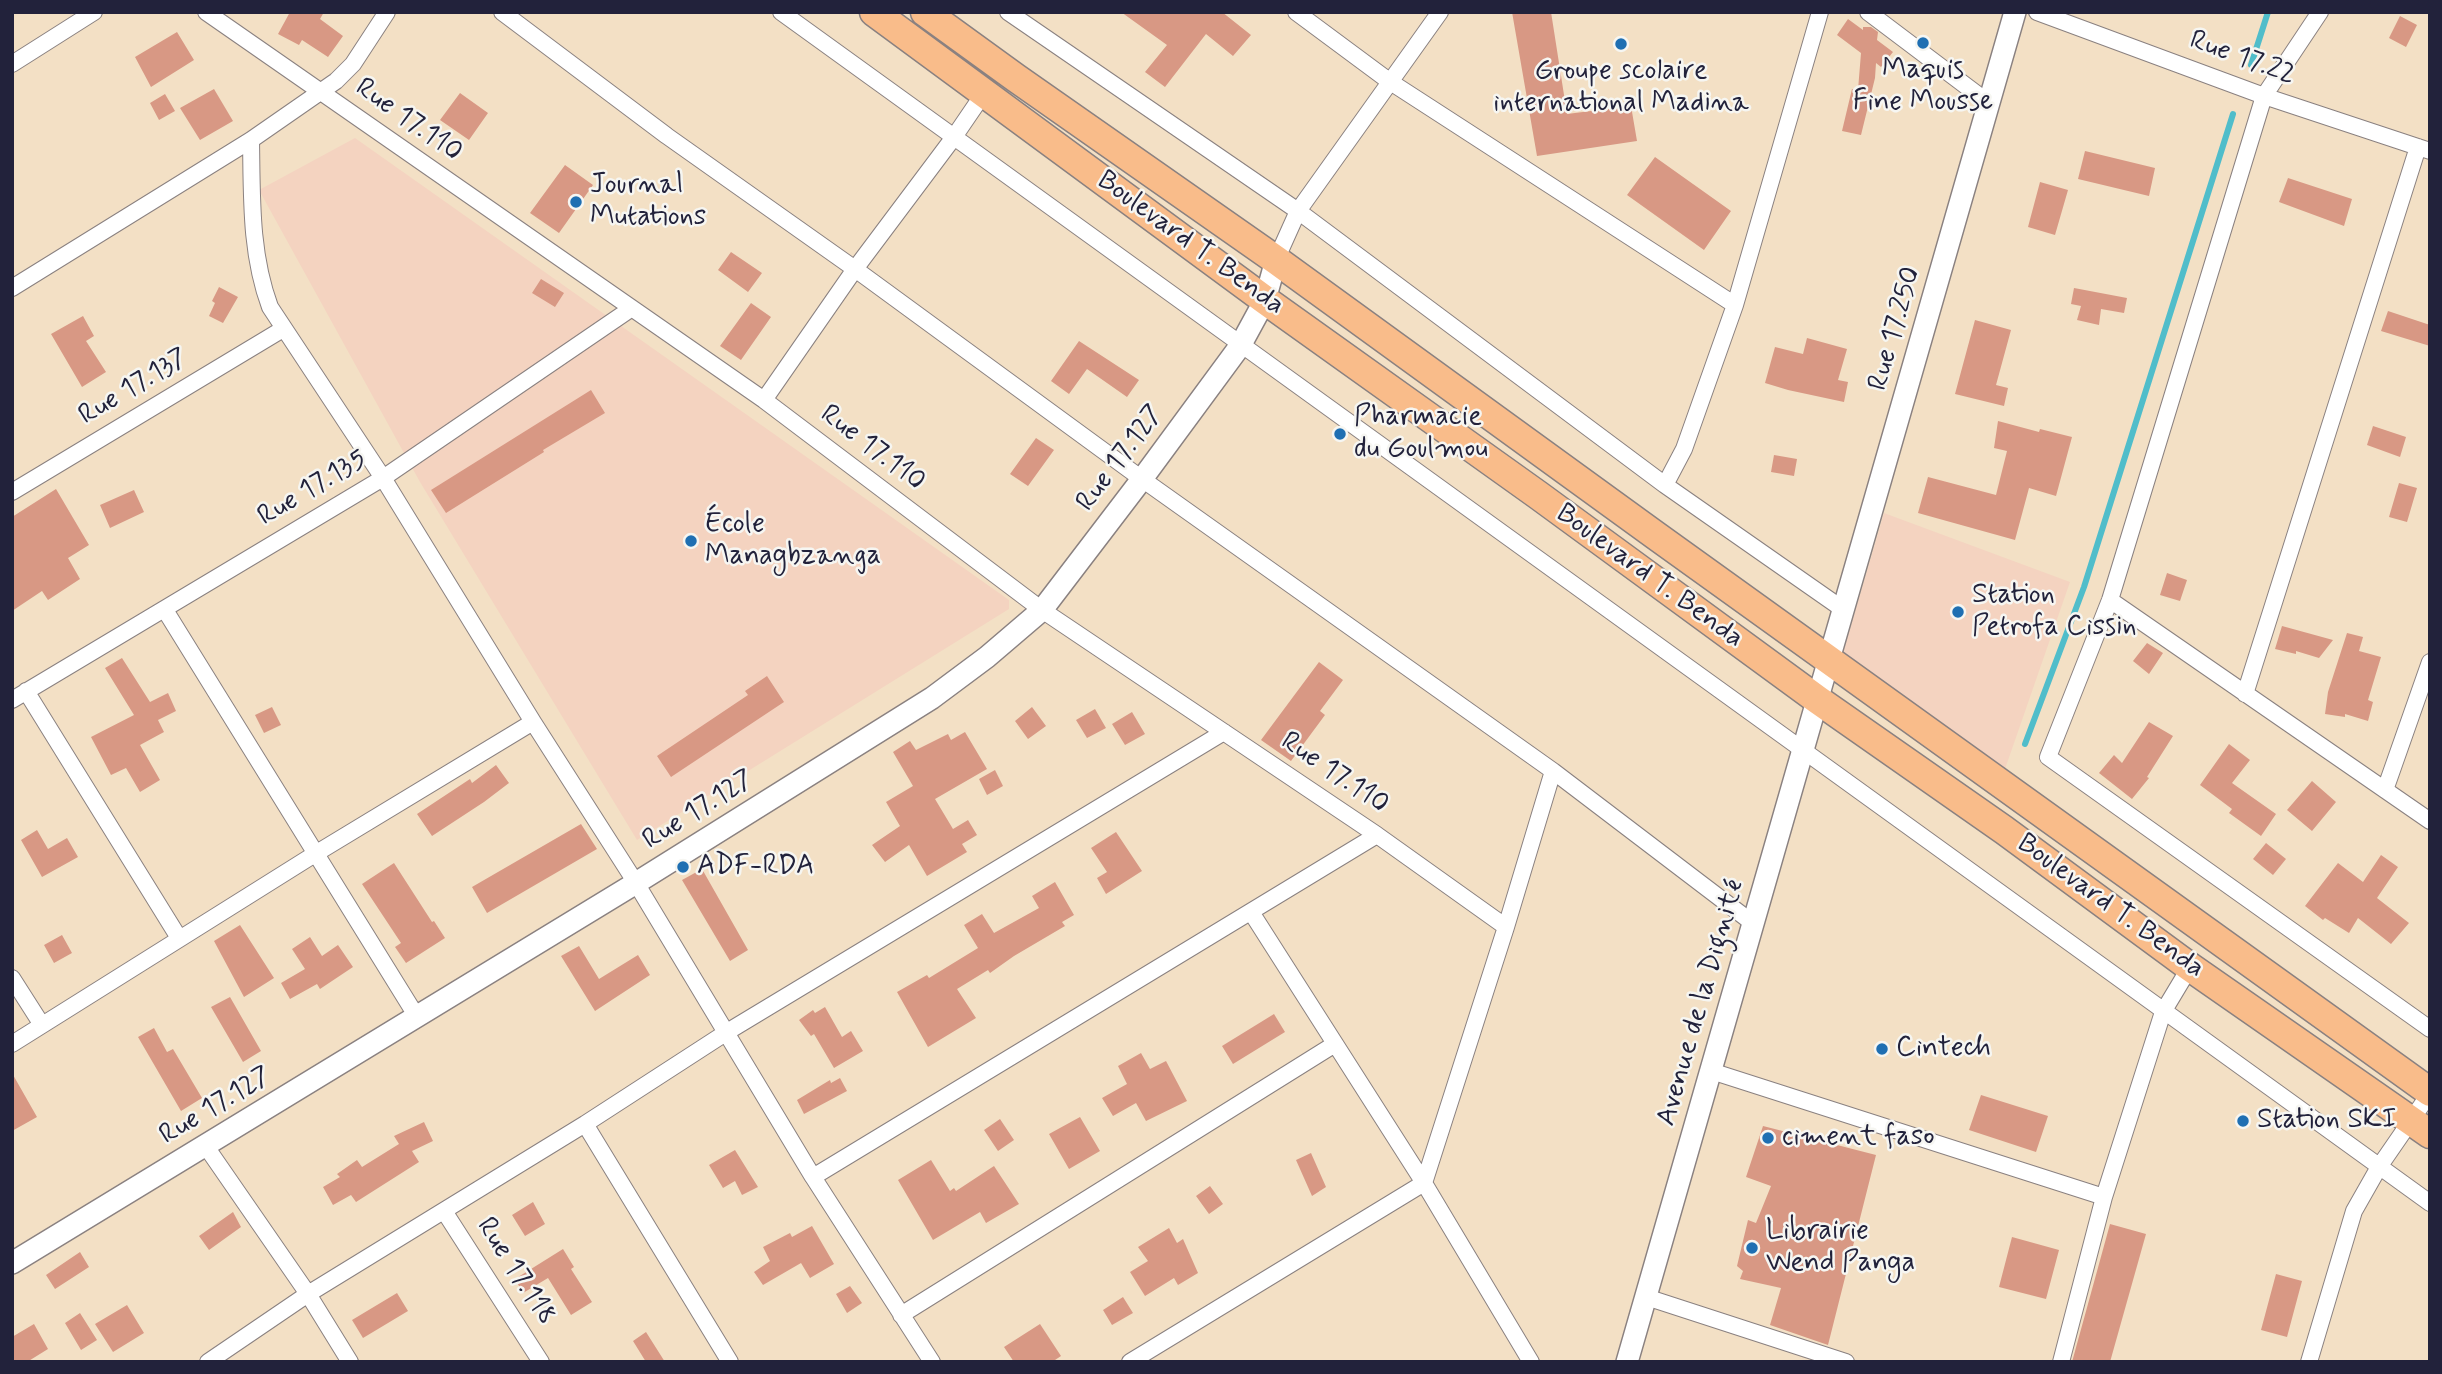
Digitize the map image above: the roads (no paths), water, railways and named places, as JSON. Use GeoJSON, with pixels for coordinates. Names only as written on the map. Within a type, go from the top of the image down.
{"type":"FeatureCollection","features":[{"type":"Feature","properties":{"kind":"highway","name":"Boulevard T. Benda"},"geometry":{"type":"LineString","coordinates":[[874,12],[1265,300],[1818,700],[2015,838],[2190,967],[2420,1127]]}},
{"type":"Feature","properties":{"kind":"highway","name":"Boulevard T. Benda"},"geometry":{"type":"LineString","coordinates":[[925,12],[1276,260],[2430,1092]]}},
{"type":"Feature","properties":{"kind":"street"},"geometry":{"type":"LineString","coordinates":[[12,64],[94,12]]}},
{"type":"Feature","properties":{"kind":"street","name":"Rue 17.110"},"geometry":{"type":"LineString","coordinates":[[206,12],[764,400],[1042,610],[1377,835],[1506,927]]}},
{"type":"Feature","properties":{"kind":"street"},"geometry":{"type":"LineString","coordinates":[[12,288],[251,140],[336,81],[353,64],[387,12]]}},
{"type":"Feature","properties":{"kind":"street"},"geometry":{"type":"LineString","coordinates":[[502,12],[667,136],[1553,771],[1754,923]]}},
{"type":"Feature","properties":{"kind":"street"},"geometry":{"type":"LineString","coordinates":[[781,12],[2430,1203]]}},
{"type":"Feature","properties":{"kind":"street"},"geometry":{"type":"LineString","coordinates":[[1008,12],[1298,211],[1665,485],[1844,610]]}},
{"type":"Feature","properties":{"kind":"street"},"geometry":{"type":"LineString","coordinates":[[1296,12],[1389,81],[1735,305]]}},
{"type":"Feature","properties":{"kind":"street"},"geometry":{"type":"LineString","coordinates":[[1276,260],[1298,211],[1440,12]]}},
{"type":"Feature","properties":{"kind":"street"},"geometry":{"type":"LineString","coordinates":[[1665,485],[1684,449],[1735,305],[1820,12]]}},
{"type":"Feature","properties":{"kind":"street"},"geometry":{"type":"LineString","coordinates":[[1868,12],[1990,104]]}},
{"type":"Feature","properties":{"kind":"street","name":"Rue 17.250"},"geometry":{"type":"LineString","coordinates":[[1830,661],[2015,12]]}},
{"type":"Feature","properties":{"kind":"street","name":"Rue 17.22"},"geometry":{"type":"LineString","coordinates":[[2037,12],[2264,96],[2424,149]]}},
{"type":"Feature","properties":{"kind":"street"},"geometry":{"type":"LineString","coordinates":[[2320,12],[2264,96],[2110,600],[2048,757],[2430,1029]]}},
{"type":"Feature","properties":{"kind":"street"},"geometry":{"type":"LineString","coordinates":[[764,400],[855,269],[984,93]]}},
{"type":"Feature","properties":{"kind":"street"},"geometry":{"type":"LineString","coordinates":[[251,140],[252,229],[260,280],[270,307],[383,478],[636,883],[813,1177],[932,1362]]}},
{"type":"Feature","properties":{"kind":"street"},"geometry":{"type":"LineString","coordinates":[[2245,694],[2424,149]]}},
{"type":"Feature","properties":{"kind":"street","name":"Rue 17.127"},"geometry":{"type":"LineString","coordinates":[[12,1263],[636,883],[932,698],[988,657],[1042,610],[1240,346],[1265,300],[1276,260]]}},
{"type":"Feature","properties":{"kind":"street","name":"Rue 17.135"},"geometry":{"type":"LineString","coordinates":[[12,700],[383,478],[632,308]]}},
{"type":"Feature","properties":{"kind":"street","name":"Rue 17.137"},"geometry":{"type":"LineString","coordinates":[[12,492],[283,329]]}},
{"type":"Feature","properties":{"kind":"street"},"geometry":{"type":"LineString","coordinates":[[2110,600],[2430,821]]}},
{"type":"Feature","properties":{"kind":"street"},"geometry":{"type":"LineString","coordinates":[[165,610],[417,1017]]}},
{"type":"Feature","properties":{"kind":"street","name":"Avenue de la Dignité"},"geometry":{"type":"LineString","coordinates":[[1628,1362],[1830,661]]}},
{"type":"Feature","properties":{"kind":"street"},"geometry":{"type":"LineString","coordinates":[[2385,790],[2430,662]]}},
{"type":"Feature","properties":{"kind":"street"},"geometry":{"type":"LineString","coordinates":[[26,691],[179,938]]}},
{"type":"Feature","properties":{"kind":"street"},"geometry":{"type":"LineString","coordinates":[[12,1044],[179,938],[533,722]]}},
{"type":"Feature","properties":{"kind":"street"},"geometry":{"type":"LineString","coordinates":[[208,1362],[308,1294],[585,1124],[727,1032],[1224,732]]}},
{"type":"Feature","properties":{"kind":"street"},"geometry":{"type":"LineString","coordinates":[[1130,1362],[1424,1183],[1553,771]]}},
{"type":"Feature","properties":{"kind":"street"},"geometry":{"type":"LineString","coordinates":[[813,1177],[1377,835]]}},
{"type":"Feature","properties":{"kind":"street"},"geometry":{"type":"LineString","coordinates":[[1251,912],[1424,1183],[1531,1362]]}},
{"type":"Feature","properties":{"kind":"street"},"geometry":{"type":"LineString","coordinates":[[2062,1362],[2104,1197],[2163,1012],[2190,967]]}},
{"type":"Feature","properties":{"kind":"street"},"geometry":{"type":"LineString","coordinates":[[12,978],[42,1025]]}},
{"type":"Feature","properties":{"kind":"street"},"geometry":{"type":"LineString","coordinates":[[901,1315],[1335,1044]]}},
{"type":"Feature","properties":{"kind":"street"},"geometry":{"type":"LineString","coordinates":[[1711,1071],[2104,1197]]}},
{"type":"Feature","properties":{"kind":"street"},"geometry":{"type":"LineString","coordinates":[[2313,1360],[2354,1211],[2379,1167],[2420,1127],[2430,1092]]}},
{"type":"Feature","properties":{"kind":"street"},"geometry":{"type":"LineString","coordinates":[[585,1124],[730,1362]]}},
{"type":"Feature","properties":{"kind":"street"},"geometry":{"type":"LineString","coordinates":[[205,1145],[308,1294],[350,1362]]}},
{"type":"Feature","properties":{"kind":"street","name":"Rue 17.118"},"geometry":{"type":"LineString","coordinates":[[444,1211],[541,1362]]}},
{"type":"Feature","properties":{"kind":"street"},"geometry":{"type":"LineString","coordinates":[[1646,1297],[1846,1362]]}},
{"type":"Feature","properties":{"kind":"waterway"},"geometry":{"type":"LineString","coordinates":[[2251,65],[2268,12]]}},
{"type":"Feature","properties":{"kind":"waterway"},"geometry":{"type":"LineString","coordinates":[[2025,744],[2084,587],[2233,114]]}},
{"type":"Feature","properties":{"kind":"place","name":"Maquis Fine Mousse"},"geometry":{"type":"Point","coordinates":[1923,43]}},
{"type":"Feature","properties":{"kind":"place","name":"Groupe scolaire international Madina"},"geometry":{"type":"Point","coordinates":[1621,44]}},
{"type":"Feature","properties":{"kind":"place","name":"Journal Mutations"},"geometry":{"type":"Point","coordinates":[576,202]}},
{"type":"Feature","properties":{"kind":"place","name":"Pharmacie du Goulmou"},"geometry":{"type":"Point","coordinates":[1340,434]}},
{"type":"Feature","properties":{"kind":"place","name":"École Managbzanga"},"geometry":{"type":"Point","coordinates":[691,541]}},
{"type":"Feature","properties":{"kind":"place","name":"Station Petrofa Cissin"},"geometry":{"type":"Point","coordinates":[1958,612]}},
{"type":"Feature","properties":{"kind":"place","name":"ADF-RDA"},"geometry":{"type":"Point","coordinates":[683,867]}},
{"type":"Feature","properties":{"kind":"place","name":"Cintech"},"geometry":{"type":"Point","coordinates":[1882,1049]}},
{"type":"Feature","properties":{"kind":"place","name":"Station SKI"},"geometry":{"type":"Point","coordinates":[2243,1121]}},
{"type":"Feature","properties":{"kind":"place","name":"ciment faso"},"geometry":{"type":"Point","coordinates":[1768,1138]}},
{"type":"Feature","properties":{"kind":"place","name":"Librairie Wend Panga"},"geometry":{"type":"Point","coordinates":[1752,1248]}}]}
